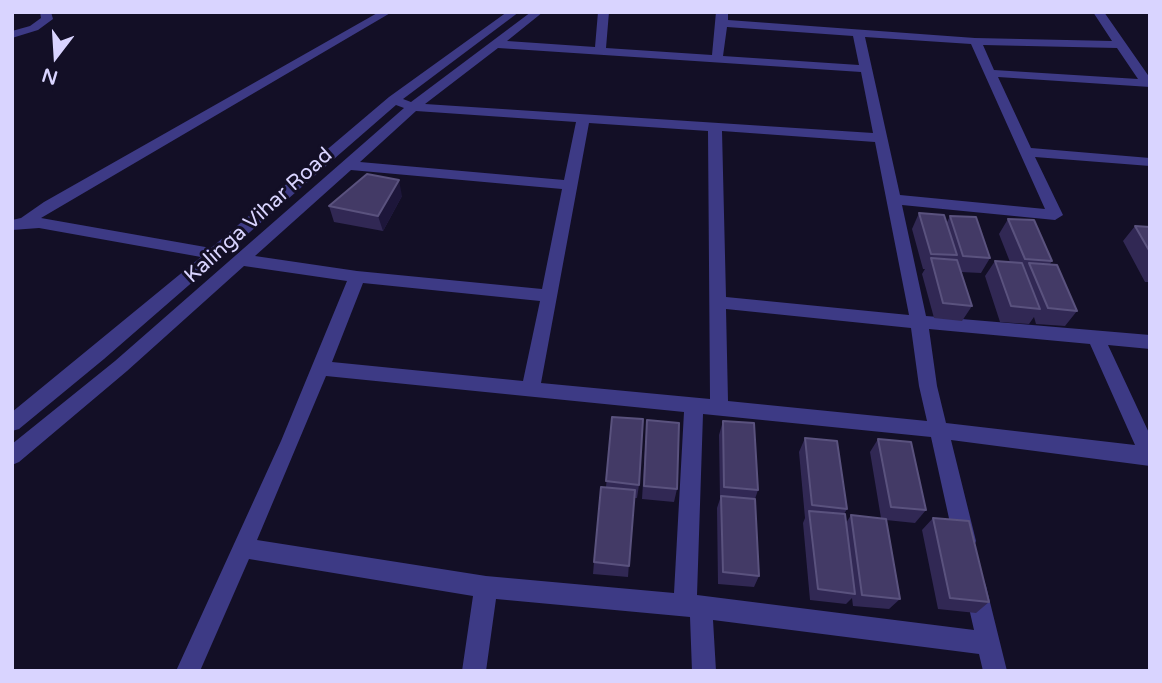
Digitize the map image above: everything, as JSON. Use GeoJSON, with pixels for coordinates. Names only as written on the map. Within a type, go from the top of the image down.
{"type":"FeatureCollection","features":[{"type":"Feature","properties":{"kind":"street"},"geometry":{"type":"LineString","coordinates":[[12,35],[42,24],[47,19],[45,12]]}},
{"type":"Feature","properties":{"kind":"street"},"geometry":{"type":"LineString","coordinates":[[19,224],[387,12]]}},
{"type":"Feature","properties":{"kind":"street","name":"Kalinga Vihar Road"},"geometry":{"type":"LineString","coordinates":[[12,423],[394,100],[514,12]]}},
{"type":"Feature","properties":{"kind":"street","name":"Kalinga Vihar Road"},"geometry":{"type":"LineString","coordinates":[[12,456],[241,260],[413,107],[538,12]]}},
{"type":"Feature","properties":{"kind":"street"},"geometry":{"type":"LineString","coordinates":[[600,51],[604,12]]}},
{"type":"Feature","properties":{"kind":"street"},"geometry":{"type":"LineString","coordinates":[[1098,12],[1149,83]]}},
{"type":"Feature","properties":{"kind":"street"},"geometry":{"type":"LineString","coordinates":[[717,59],[722,18],[975,41],[1121,45]]}},
{"type":"Feature","properties":{"kind":"street"},"geometry":{"type":"LineString","coordinates":[[858,32],[919,322],[928,386],[995,671]]}},
{"type":"Feature","properties":{"kind":"street"},"geometry":{"type":"LineString","coordinates":[[893,199],[1055,215],[975,41]]}},
{"type":"Feature","properties":{"kind":"street"},"geometry":{"type":"LineString","coordinates":[[495,44],[866,68]]}},
{"type":"Feature","properties":{"kind":"street"},"geometry":{"type":"LineString","coordinates":[[990,74],[1149,83]]}},
{"type":"Feature","properties":{"kind":"street"},"geometry":{"type":"LineString","coordinates":[[394,100],[413,107],[881,138]]}},
{"type":"Feature","properties":{"kind":"street"},"geometry":{"type":"LineString","coordinates":[[531,389],[583,120]]}},
{"type":"Feature","properties":{"kind":"street"},"geometry":{"type":"LineString","coordinates":[[715,127],[719,408]]}},
{"type":"Feature","properties":{"kind":"street"},"geometry":{"type":"LineString","coordinates":[[1026,152],[1150,162]]}},
{"type":"Feature","properties":{"kind":"street"},"geometry":{"type":"LineString","coordinates":[[348,165],[570,185]]}},
{"type":"Feature","properties":{"kind":"street"},"geometry":{"type":"LineString","coordinates":[[19,224],[215,254]]}},
{"type":"Feature","properties":{"kind":"street"},"geometry":{"type":"LineString","coordinates":[[241,260],[357,277],[549,296]]}},
{"type":"Feature","properties":{"kind":"street"},"geometry":{"type":"LineString","coordinates":[[188,671],[321,368],[357,277]]}},
{"type":"Feature","properties":{"kind":"street"},"geometry":{"type":"LineString","coordinates":[[718,302],[1150,342]]}},
{"type":"Feature","properties":{"kind":"street"},"geometry":{"type":"LineString","coordinates":[[1096,338],[1149,455]]}},
{"type":"Feature","properties":{"kind":"street"},"geometry":{"type":"LineString","coordinates":[[321,368],[938,430],[1149,455]]}},
{"type":"Feature","properties":{"kind":"street"},"geometry":{"type":"LineString","coordinates":[[694,405],[693,607],[704,671]]}},
{"type":"Feature","properties":{"kind":"street"},"geometry":{"type":"LineString","coordinates":[[243,548],[486,587],[693,607],[989,644]]}},
{"type":"Feature","properties":{"kind":"street"},"geometry":{"type":"LineString","coordinates":[[474,671],[486,587]]}},
{"type":"Feature","properties":{"kind":"building"},"geometry":{"type":"Polygon","coordinates":[[[367,174],[399,180],[378,216],[329,206],[367,174]]]}},
{"type":"Feature","properties":{"kind":"building"},"geometry":{"type":"Polygon","coordinates":[[[919,213],[944,215],[957,255],[931,254],[919,213]]]}},
{"type":"Feature","properties":{"kind":"building"},"geometry":{"type":"Polygon","coordinates":[[[950,216],[976,217],[990,258],[963,256],[950,216]]]}},
{"type":"Feature","properties":{"kind":"building"},"geometry":{"type":"Polygon","coordinates":[[[1008,219],[1034,220],[1052,261],[1025,259],[1008,219]]]}},
{"type":"Feature","properties":{"kind":"building"},"geometry":{"type":"Polygon","coordinates":[[[1135,226],[1150,227],[1150,252],[1135,226]]]}},
{"type":"Feature","properties":{"kind":"building"},"geometry":{"type":"Polygon","coordinates":[[[931,258],[957,260],[972,306],[943,303],[931,258]]]}},
{"type":"Feature","properties":{"kind":"building"},"geometry":{"type":"Polygon","coordinates":[[[995,261],[1022,263],[1040,309],[1011,306],[995,261]]]}},
{"type":"Feature","properties":{"kind":"building"},"geometry":{"type":"Polygon","coordinates":[[[1029,263],[1057,265],[1077,311],[1048,308],[1029,263]]]}},
{"type":"Feature","properties":{"kind":"building"},"geometry":{"type":"Polygon","coordinates":[[[612,417],[643,419],[639,485],[606,481],[612,417]]]}},
{"type":"Feature","properties":{"kind":"building"},"geometry":{"type":"Polygon","coordinates":[[[647,420],[679,423],[677,489],[644,486],[647,420]]]}},
{"type":"Feature","properties":{"kind":"building"},"geometry":{"type":"Polygon","coordinates":[[[723,421],[754,423],[758,490],[724,487],[723,421]]]}},
{"type":"Feature","properties":{"kind":"building"},"geometry":{"type":"Polygon","coordinates":[[[805,438],[837,441],[847,509],[812,505],[805,438]]]}},
{"type":"Feature","properties":{"kind":"building"},"geometry":{"type":"Polygon","coordinates":[[[878,439],[911,442],[926,510],[891,507],[878,439]]]}},
{"type":"Feature","properties":{"kind":"building"},"geometry":{"type":"Polygon","coordinates":[[[601,487],[635,490],[629,566],[594,562],[601,487]]]}},
{"type":"Feature","properties":{"kind":"building"},"geometry":{"type":"Polygon","coordinates":[[[721,496],[755,499],[759,576],[723,572],[721,496]]]}},
{"type":"Feature","properties":{"kind":"building"},"geometry":{"type":"Polygon","coordinates":[[[809,511],[845,514],[855,594],[818,589],[809,511]]]}},
{"type":"Feature","properties":{"kind":"building"},"geometry":{"type":"Polygon","coordinates":[[[851,515],[886,519],[900,599],[862,595],[851,515]]]}},
{"type":"Feature","properties":{"kind":"building"},"geometry":{"type":"Polygon","coordinates":[[[933,518],[969,521],[989,602],[950,598],[933,518]]]}}]}
